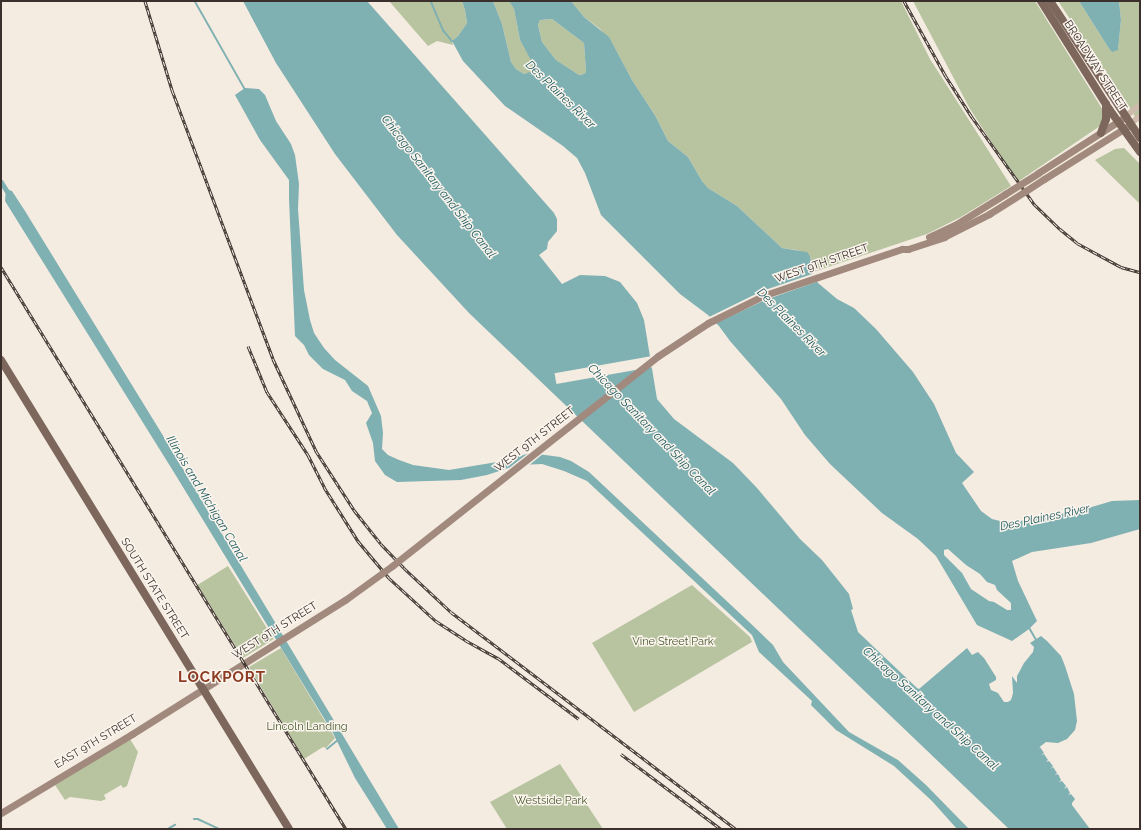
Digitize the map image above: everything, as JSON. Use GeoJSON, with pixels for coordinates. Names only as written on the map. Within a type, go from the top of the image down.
{"type":"FeatureCollection","features":[{"type":"Feature","properties":{"kind":"main road","name":"BROADWAY STREET"},"geometry":{"type":"LineString","coordinates":[[1041,1],[1106,103],[1124,123]]}},
{"type":"Feature","properties":{"kind":"main road","name":"BROADWAY STREET"},"geometry":{"type":"LineString","coordinates":[[1050,1],[1124,123]]}},
{"type":"Feature","properties":{"kind":"main road"},"geometry":{"type":"LineString","coordinates":[[1101,133],[1105,121],[1106,103]]}},
{"type":"Feature","properties":{"kind":"main road"},"geometry":{"type":"LineString","coordinates":[[1124,123],[1140,138]]}},
{"type":"Feature","properties":{"kind":"main road"},"geometry":{"type":"LineString","coordinates":[[1124,123],[1140,152]]}},
{"type":"Feature","properties":{"kind":"main road","name":"WEST 9TH STREET"},"geometry":{"type":"LineString","coordinates":[[202,690],[345,600],[398,561],[658,356],[702,326],[765,295],[902,249],[955,225],[1101,133],[1124,123]]}},
{"type":"Feature","properties":{"kind":"main road","name":"WEST 9TH STREET"},"geometry":{"type":"LineString","coordinates":[[902,249],[908,249],[944,237],[1011,201],[1124,123]]}},
{"type":"Feature","properties":{"kind":"main road","name":"SOUTH STATE STREET"},"geometry":{"type":"LineString","coordinates":[[1,360],[202,690],[289,829]]}},
{"type":"Feature","properties":{"kind":"main road","name":"EAST 9TH STREET"},"geometry":{"type":"LineString","coordinates":[[1,813],[202,690]]}},
{"type":"Feature","properties":{"kind":"street"},"geometry":{"type":"LineString","coordinates":[[1124,123],[1140,106]]}},
{"type":"Feature","properties":{"kind":"street"},"geometry":{"type":"LineString","coordinates":[[1124,123],[1140,116]]}},
{"type":"Feature","properties":{"kind":"green space"},"geometry":{"type":"Polygon","coordinates":[[[389,1],[462,1],[467,23],[458,36],[452,41],[453,45],[437,41],[428,46],[389,1]]]}},
{"type":"Feature","properties":{"kind":"green space"},"geometry":{"type":"Polygon","coordinates":[[[493,1],[510,2],[514,9],[520,40],[531,59],[533,71],[530,73],[524,74],[516,69],[511,62],[502,24],[493,1]]]}},
{"type":"Feature","properties":{"kind":"green space"},"geometry":{"type":"Polygon","coordinates":[[[571,1],[901,1],[930,59],[1011,186],[961,217],[927,234],[813,272],[810,256],[797,250],[782,248],[737,206],[708,188],[702,181],[688,157],[668,141],[656,117],[632,80],[612,43],[600,29],[584,17],[571,1]]]}},
{"type":"Feature","properties":{"kind":"green space"},"geometry":{"type":"Polygon","coordinates":[[[913,1],[1035,1],[1101,107],[1105,115],[1100,126],[1019,181],[1009,169],[970,109],[913,1]]]}},
{"type":"Feature","properties":{"kind":"green space"},"geometry":{"type":"Polygon","coordinates":[[[1058,1],[1079,1],[1108,47],[1118,50],[1121,20],[1119,1],[1140,1],[1140,124],[1058,1]]]}},
{"type":"Feature","properties":{"kind":"green space"},"geometry":{"type":"Polygon","coordinates":[[[552,19],[584,43],[586,72],[584,74],[579,75],[556,60],[542,42],[538,25],[540,20],[552,19]]]}},
{"type":"Feature","properties":{"kind":"green space"},"geometry":{"type":"Polygon","coordinates":[[[1124,148],[1140,164],[1140,204],[1095,160],[1115,149],[1124,148]]]}},
{"type":"Feature","properties":{"kind":"green space"},"geometry":{"type":"Polygon","coordinates":[[[228,566],[274,639],[243,658],[197,585],[228,566]]]}},
{"type":"Feature","properties":{"kind":"green space","name":"Vine Street Park"},"geometry":{"type":"Polygon","coordinates":[[[692,585],[750,637],[752,642],[634,712],[592,643],[692,585]]]}},
{"type":"Feature","properties":{"kind":"green space","name":"Lincoln Landing"},"geometry":{"type":"Polygon","coordinates":[[[281,648],[335,738],[326,748],[323,747],[304,759],[249,667],[281,648]]]}},
{"type":"Feature","properties":{"kind":"green space"},"geometry":{"type":"Polygon","coordinates":[[[130,739],[138,752],[127,786],[123,788],[121,785],[104,795],[106,799],[101,801],[70,797],[65,800],[55,785],[130,739]]]}},
{"type":"Feature","properties":{"kind":"green space","name":"Westside Park"},"geometry":{"type":"Polygon","coordinates":[[[560,764],[603,829],[507,829],[490,802],[560,764]]]}},
{"type":"Feature","properties":{"kind":"water","name":"Chicago Sanitary and Ship Canal"},"geometry":{"type":"Polygon","coordinates":[[[243,1],[367,1],[554,213],[557,219],[557,231],[548,242],[547,249],[539,255],[562,284],[580,275],[605,276],[620,282],[637,303],[644,320],[657,399],[674,419],[733,463],[757,488],[800,539],[822,560],[849,594],[853,609],[851,610],[858,632],[917,688],[919,689],[967,648],[972,655],[978,652],[984,658],[996,677],[996,680],[989,684],[991,690],[998,693],[1004,702],[1008,702],[1011,700],[1013,693],[1012,676],[1017,683],[1017,676],[1024,663],[1033,652],[1034,647],[1030,643],[1041,636],[1047,641],[1061,656],[1065,666],[1074,694],[1077,721],[1075,730],[1067,739],[1058,743],[1046,742],[1037,749],[1040,747],[1044,753],[1041,755],[1044,754],[1048,760],[1046,762],[1049,761],[1053,766],[1050,769],[1053,767],[1057,773],[1055,775],[1058,774],[1061,780],[1059,782],[1062,781],[1066,786],[1064,789],[1067,787],[1070,793],[1068,795],[1071,794],[1075,799],[1072,805],[1090,829],[1009,829],[469,313],[397,235],[335,154],[276,63],[243,1]]]}},
{"type":"Feature","properties":{"kind":"water","name":"Des Plaines River"},"geometry":{"type":"Polygon","coordinates":[[[462,1],[493,1],[502,24],[511,62],[516,69],[524,74],[533,71],[532,62],[520,40],[514,9],[509,1],[571,1],[584,17],[609,37],[632,80],[656,117],[668,141],[688,157],[702,181],[708,188],[737,206],[782,248],[807,252],[810,256],[814,277],[818,283],[837,299],[854,308],[876,329],[913,372],[934,404],[956,453],[974,472],[962,483],[981,511],[992,519],[1004,522],[1030,520],[1085,509],[1112,501],[1140,500],[1140,529],[1091,543],[1032,552],[1012,561],[1018,581],[1037,621],[1029,629],[1012,641],[977,625],[936,556],[918,539],[882,513],[830,464],[805,435],[781,399],[730,341],[719,326],[708,315],[680,294],[601,215],[585,173],[577,158],[563,146],[505,106],[463,61],[452,41],[458,36],[467,23],[462,1]],[[552,19],[540,20],[538,25],[542,42],[556,60],[579,75],[584,74],[586,72],[584,43],[552,19]],[[948,549],[944,550],[944,555],[962,573],[971,589],[989,601],[994,602],[1007,610],[1011,610],[1011,603],[997,590],[995,585],[987,582],[980,574],[966,565],[948,549]]]}},
{"type":"Feature","properties":{"kind":"water"},"geometry":{"type":"Polygon","coordinates":[[[1079,1],[1119,1],[1121,20],[1118,50],[1112,52],[1108,47],[1079,1]]]}},
{"type":"Feature","properties":{"kind":"water"},"geometry":{"type":"Polygon","coordinates":[[[245,88],[259,89],[265,95],[276,121],[291,144],[295,155],[299,184],[298,209],[304,290],[310,320],[314,333],[324,348],[335,360],[368,386],[381,416],[383,433],[382,449],[388,455],[413,465],[449,470],[503,461],[530,453],[560,457],[571,461],[589,472],[773,645],[783,662],[849,732],[898,760],[926,785],[969,829],[957,829],[932,801],[894,766],[836,730],[811,705],[812,701],[759,652],[752,635],[587,481],[564,471],[542,464],[518,465],[487,475],[461,480],[397,482],[385,475],[375,461],[373,443],[366,423],[372,413],[367,401],[352,391],[345,380],[323,369],[309,355],[304,345],[295,336],[289,180],[260,140],[235,95],[245,88]]]}},
{"type":"Feature","properties":{"kind":"water","name":"Illinois and Michigan Canal"},"geometry":{"type":"Polygon","coordinates":[[[6,189],[12,191],[25,211],[162,434],[399,829],[387,829],[355,778],[333,733],[175,474],[5,201],[6,189]]]}},
{"type":"Feature","properties":{"kind":"pier"},"geometry":{"type":"Polygon","coordinates":[[[815,273],[819,281],[765,300],[714,324],[707,318],[762,291],[815,273]]]}},
{"type":"Feature","properties":{"kind":"pier"},"geometry":{"type":"Polygon","coordinates":[[[652,356],[654,367],[556,384],[555,373],[652,356]]]}},
{"type":"Feature","properties":{"kind":"pier"},"geometry":{"type":"Polygon","coordinates":[[[531,451],[544,453],[527,467],[505,471],[531,451]]]}},
{"type":"Feature","properties":{"kind":"waterway"},"geometry":{"type":"LineString","coordinates":[[195,1],[245,89]]}},
{"type":"Feature","properties":{"kind":"waterway"},"geometry":{"type":"LineString","coordinates":[[431,1],[444,31],[452,41]]}},
{"type":"Feature","properties":{"kind":"waterway","name":"Illinois and Michigan Canal"},"geometry":{"type":"LineString","coordinates":[[1,182],[9,195]]}},
{"type":"Feature","properties":{"kind":"waterway"},"geometry":{"type":"LineString","coordinates":[[1029,627],[1036,639]]}},
{"type":"Feature","properties":{"kind":"waterway"},"geometry":{"type":"LineString","coordinates":[[327,749],[338,740]]}},
{"type":"Feature","properties":{"kind":"waterway"},"geometry":{"type":"LineString","coordinates":[[194,819],[198,819],[219,829]]}},
{"type":"Feature","properties":{"kind":"waterway"},"geometry":{"type":"LineString","coordinates":[[168,829],[175,825]]}},
{"type":"Feature","properties":{"kind":"railway"},"geometry":{"type":"LineString","coordinates":[[145,1],[172,90],[273,359],[316,451],[354,510],[381,544],[451,612],[736,829]]}},
{"type":"Feature","properties":{"kind":"railway"},"geometry":{"type":"LineString","coordinates":[[904,1],[945,75],[972,117],[1034,204],[1077,243],[1121,267],[1140,272]]}},
{"type":"Feature","properties":{"kind":"railway"},"geometry":{"type":"LineString","coordinates":[[1,267],[346,829]]}},
{"type":"Feature","properties":{"kind":"railway"},"geometry":{"type":"LineString","coordinates":[[248,346],[267,392],[308,455],[324,487],[358,541],[389,578],[436,621],[465,640],[498,658],[579,719]]}},
{"type":"Feature","properties":{"kind":"railway"},"geometry":{"type":"LineString","coordinates":[[621,754],[721,829]]}},
{"type":"Feature","properties":{"kind":"district","name":"LOCKPORT"},"geometry":{"type":"Point","coordinates":[222,678]}}]}
